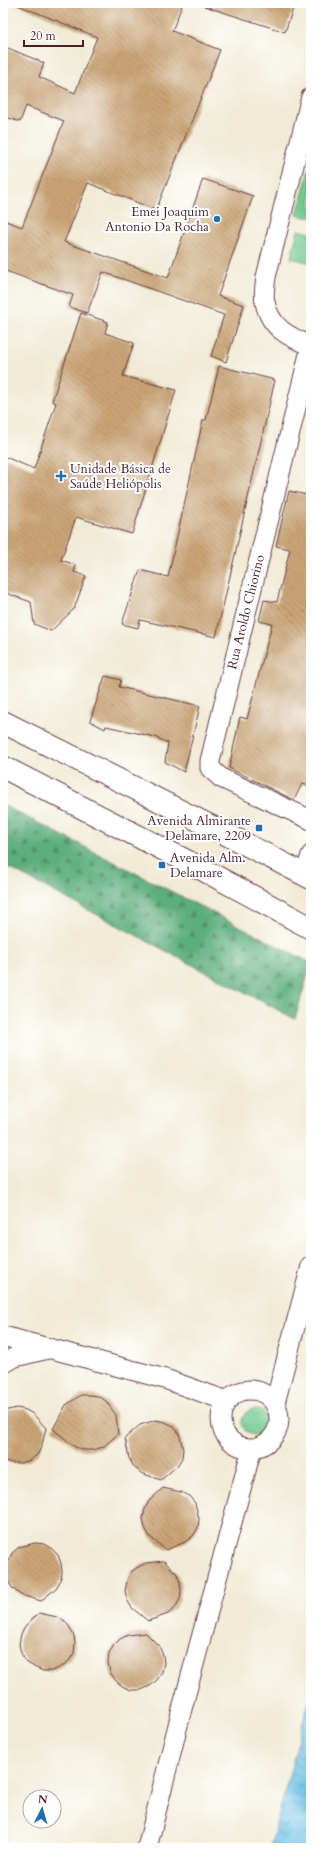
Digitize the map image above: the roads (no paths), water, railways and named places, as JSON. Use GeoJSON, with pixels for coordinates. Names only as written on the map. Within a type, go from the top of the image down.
{"type":"FeatureCollection","features":[{"type":"Feature","properties":{"kind":"main road"},"geometry":{"type":"LineString","coordinates":[[3,722],[220,830],[308,877]]}},
{"type":"Feature","properties":{"kind":"main road"},"geometry":{"type":"LineString","coordinates":[[3,767],[200,868],[311,928]]}},
{"type":"Feature","properties":{"kind":"street"},"geometry":{"type":"LineString","coordinates":[[311,97],[266,277],[264,301],[269,316],[278,329],[291,338],[311,346]]}},
{"type":"Feature","properties":{"kind":"street","name":"Rua Aroldo Chiorino"},"geometry":{"type":"LineString","coordinates":[[311,346],[210,761],[210,768],[221,778],[311,820]]}},
{"type":"Feature","properties":{"kind":"street"},"geometry":{"type":"LineString","coordinates":[[308,877],[311,855]]}},
{"type":"Feature","properties":{"kind":"street"},"geometry":{"type":"LineString","coordinates":[[275,1403],[311,1266]]}},
{"type":"Feature","properties":{"kind":"street"},"geometry":{"type":"LineString","coordinates":[[3,1336],[165,1379],[227,1401]]}},
{"type":"Feature","properties":{"kind":"street"},"geometry":{"type":"LineString","coordinates":[[3,1364],[15,1357],[50,1348]]}},
{"type":"Feature","properties":{"kind":"street"},"geometry":{"type":"LineString","coordinates":[[252,1390],[269,1396],[275,1403],[279,1413],[279,1423],[271,1440],[262,1446],[252,1448],[243,1447],[234,1443],[227,1437],[222,1428],[222,1410],[227,1401],[234,1395],[242,1391],[252,1390]]}},
{"type":"Feature","properties":{"kind":"street"},"geometry":{"type":"LineString","coordinates":[[147,1848],[182,1709],[252,1448]]}},
{"type":"Feature","properties":{"kind":"water"},"geometry":{"type":"Polygon","coordinates":[[[311,1692],[311,1848],[270,1848],[311,1692]]]}},
{"type":"Feature","properties":{"kind":"place","name":"Emei Joaquim Antonio Da Rocha"},"geometry":{"type":"Point","coordinates":[217,219]}},
{"type":"Feature","properties":{"kind":"place","name":"Unidade Básica de Saúde Heliópolis"},"geometry":{"type":"Point","coordinates":[61,476]}},
{"type":"Feature","properties":{"kind":"place","name":"Avenida Almirante Delamare, 2209"},"geometry":{"type":"Point","coordinates":[259,828]}},
{"type":"Feature","properties":{"kind":"place","name":"Avenida Alm. Delamare"},"geometry":{"type":"Point","coordinates":[162,865]}}]}
